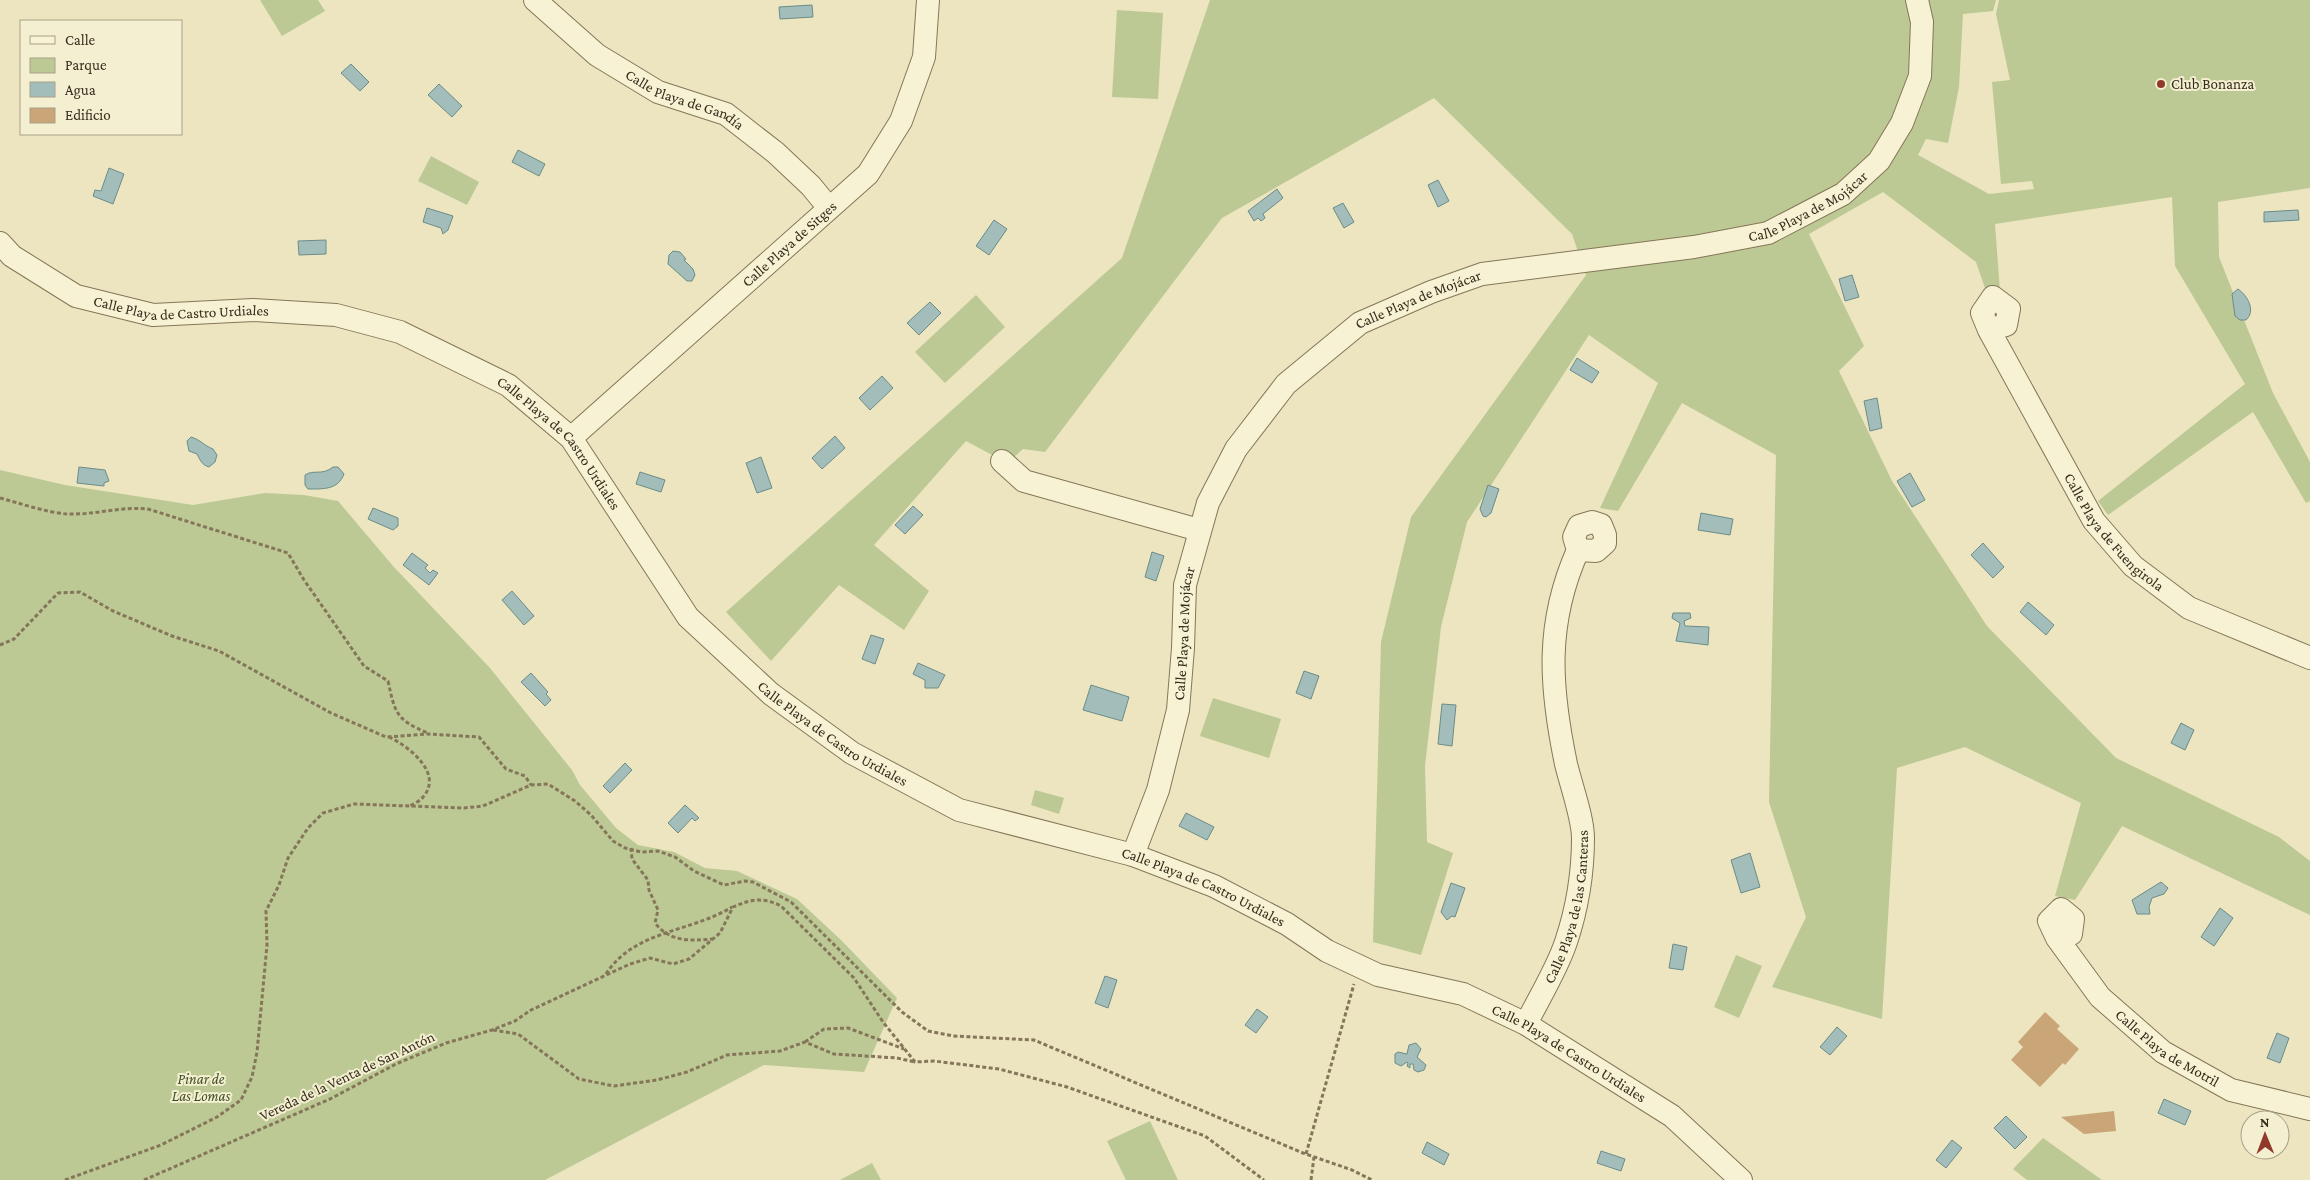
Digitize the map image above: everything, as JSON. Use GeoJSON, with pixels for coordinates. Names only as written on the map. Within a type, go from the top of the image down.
{"type":"FeatureCollection","features":[{"type":"Feature","properties":{"kind":"street","name":"Calle Playa de Gandía"},"geometry":{"type":"LineString","coordinates":[[535,0],[597,55],[658,92],[726,114],[776,153],[811,186],[829,208]]}},
{"type":"Feature","properties":{"kind":"street","name":"Calle Playa de Sitges"},"geometry":{"type":"LineString","coordinates":[[571,438],[868,174],[902,121],[924,58],[928,0]]}},
{"type":"Feature","properties":{"kind":"street","name":"Calle Playa de Mojácar"},"geometry":{"type":"LineString","coordinates":[[1133,854],[1158,790],[1178,710],[1183,648],[1185,585],[1199,530],[1208,503],[1236,450],[1286,384],[1360,323],[1431,292],[1482,274],[1694,247],[1768,233],[1843,194],[1879,161],[1902,123],[1908,108],[1920,76],[1922,22],[1917,0]]}},
{"type":"Feature","properties":{"kind":"street","name":"Calle Playa de Castro Urdiales"},"geometry":{"type":"LineString","coordinates":[[0,243],[12,256],[76,296],[153,315],[253,310],[336,315],[400,332],[508,385],[571,438],[688,617],[770,694],[852,753],[959,810],[1133,854],[1214,886],[1287,924],[1327,951],[1378,974],[1463,994],[1526,1024],[1672,1116],[1741,1180]]}},
{"type":"Feature","properties":{"kind":"street","name":"Calle Playa de Fuengirola"},"geometry":{"type":"LineString","coordinates":[[1989,330],[2094,521],[2133,566],[2189,608],[2310,658]]}},
{"type":"Feature","properties":{"kind":"street"},"geometry":{"type":"LineString","coordinates":[[1002,461],[1024,480],[1199,530]]}},
{"type":"Feature","properties":{"kind":"street","name":"Calle Playa de las Canteras"},"geometry":{"type":"LineString","coordinates":[[1526,1024],[1566,943],[1580,887],[1583,836],[1566,765],[1554,698],[1552,645],[1566,575],[1578,550]]}},
{"type":"Feature","properties":{"kind":"street","name":"Calle Playa de Motril"},"geometry":{"type":"LineString","coordinates":[[2057,938],[2100,997],[2163,1052],[2231,1090],[2310,1109]]}},
{"type":"Feature","properties":{"kind":"path"},"geometry":{"type":"LineString","coordinates":[[0,498],[66,514],[109,511],[127,507],[148,509],[288,553],[304,580],[364,666],[388,681],[396,713],[412,727],[428,734]]}},
{"type":"Feature","properties":{"kind":"path"},"geometry":{"type":"LineString","coordinates":[[0,646],[14,640],[58,593],[80,592],[113,611],[172,636],[219,651],[331,713],[410,749],[421,761],[428,774],[429,784],[423,797],[409,806]]}},
{"type":"Feature","properties":{"kind":"path"},"geometry":{"type":"LineString","coordinates":[[386,737],[428,734],[479,737],[506,769],[525,776],[531,785]]}},
{"type":"Feature","properties":{"kind":"path"},"geometry":{"type":"LineString","coordinates":[[66,1180],[161,1145],[217,1117],[241,1100],[252,1077],[257,1052],[266,945],[266,911],[279,885],[288,858],[308,828],[323,813],[354,804],[484,806],[531,785],[548,784],[591,815],[613,841],[625,848],[642,852],[658,851],[675,857],[694,871],[724,885],[745,881],[770,890],[791,902],[902,1012],[928,1031],[953,1036],[1034,1040],[1372,1180]]}},
{"type":"Feature","properties":{"kind":"path"},"geometry":{"type":"LineString","coordinates":[[631,848],[632,859],[648,880],[649,890],[658,910],[655,923],[674,938],[687,941],[713,939]]}},
{"type":"Feature","properties":{"kind":"path"},"geometry":{"type":"LineString","coordinates":[[606,975],[614,961],[654,936],[714,918],[733,907],[756,899],[771,901],[781,906],[854,978],[883,1022],[915,1062]]}},
{"type":"Feature","properties":{"kind":"path","name":"Vereda de la Venta de San Antón"},"geometry":{"type":"LineString","coordinates":[[144,1180],[330,1098],[396,1064],[446,1043],[492,1030],[630,964],[650,958],[673,964],[690,959],[720,933],[733,907]]}},
{"type":"Feature","properties":{"kind":"path"},"geometry":{"type":"LineString","coordinates":[[1306,1154],[1360,966]]}},
{"type":"Feature","properties":{"kind":"path"},"geometry":{"type":"LineString","coordinates":[[492,1030],[518,1034],[580,1079],[614,1086],[657,1080],[687,1072],[727,1055],[780,1052],[805,1042],[824,1029],[848,1028],[904,1049]]}},
{"type":"Feature","properties":{"kind":"path"},"geometry":{"type":"LineString","coordinates":[[805,1042],[834,1054],[897,1058],[915,1062],[934,1061],[1000,1069],[1067,1087],[1205,1136],[1264,1180]]}},
{"type":"Feature","properties":{"kind":"path"},"geometry":{"type":"LineString","coordinates":[[1311,1180],[1314,1157]]}},
{"type":"Feature","properties":{"kind":"green space"},"geometry":{"type":"Polygon","coordinates":[[[260,0],[318,0],[325,11],[282,36],[260,0]]]}},
{"type":"Feature","properties":{"kind":"green space"},"geometry":{"type":"Polygon","coordinates":[[[1210,0],[1996,0],[1993,11],[1963,14],[1959,87],[1948,143],[1926,139],[1918,155],[1989,194],[2034,189],[2032,181],[2001,184],[1992,82],[2010,80],[1996,14],[1999,0],[2310,0],[2310,188],[2218,202],[2219,257],[2273,393],[2310,462],[2310,501],[2306,503],[2253,412],[2108,515],[2098,501],[2245,384],[2175,266],[2172,197],[1995,224],[2000,291],[1986,291],[1976,262],[1883,192],[1809,234],[1864,346],[1839,371],[1892,481],[1987,626],[2116,758],[2279,837],[2310,861],[2310,915],[2122,826],[2075,900],[2055,896],[2081,803],[1965,747],[1897,768],[1882,1019],[1772,987],[1806,917],[1769,802],[1776,455],[1682,403],[1618,511],[1600,508],[1658,383],[1589,335],[1467,522],[1441,627],[1425,766],[1427,842],[1453,853],[1421,955],[1373,942],[1381,642],[1411,517],[1586,275],[1572,234],[1434,98],[1222,218],[1045,452],[1023,449],[1007,463],[966,441],[874,545],[929,591],[904,630],[839,585],[771,661],[726,612],[1122,258],[1210,0]]]}},
{"type":"Feature","properties":{"kind":"green space"},"geometry":{"type":"Polygon","coordinates":[[[1117,10],[1163,13],[1158,99],[1112,97],[1117,10]]]}},
{"type":"Feature","properties":{"kind":"green space"},"geometry":{"type":"Polygon","coordinates":[[[431,156],[479,182],[467,205],[418,181],[431,156]]]}},
{"type":"Feature","properties":{"kind":"green space"},"geometry":{"type":"Polygon","coordinates":[[[976,295],[1005,327],[945,383],[915,352],[976,295]]]}},
{"type":"Feature","properties":{"kind":"green space","name":"Pinar de Las Lomas"},"geometry":{"type":"Polygon","coordinates":[[[0,470],[65,485],[193,505],[265,493],[304,495],[338,501],[393,566],[490,668],[572,770],[580,785],[616,828],[638,845],[674,852],[705,868],[737,871],[797,899],[841,940],[897,998],[864,1072],[764,1065],[545,1180],[0,1180],[0,470]]]}},
{"type":"Feature","properties":{"kind":"green space"},"geometry":{"type":"Polygon","coordinates":[[[1213,698],[1281,719],[1269,758],[1200,736],[1213,698]]]}},
{"type":"Feature","properties":{"kind":"green space"},"geometry":{"type":"Polygon","coordinates":[[[1035,790],[1064,798],[1059,814],[1031,805],[1035,790]]]}},
{"type":"Feature","properties":{"kind":"green space"},"geometry":{"type":"Polygon","coordinates":[[[1736,955],[1762,966],[1739,1018],[1714,1007],[1736,955]]]}},
{"type":"Feature","properties":{"kind":"green space"},"geometry":{"type":"Polygon","coordinates":[[[1150,1121],[1178,1180],[1126,1180],[1107,1141],[1150,1121]]]}},
{"type":"Feature","properties":{"kind":"green space"},"geometry":{"type":"Polygon","coordinates":[[[2043,1138],[2102,1180],[2027,1180],[2013,1169],[2043,1138]]]}},
{"type":"Feature","properties":{"kind":"green space"},"geometry":{"type":"Polygon","coordinates":[[[872,1163],[881,1180],[840,1180],[872,1163]]]}},
{"type":"Feature","properties":{"kind":"water"},"geometry":{"type":"Polygon","coordinates":[[[812,5],[813,17],[780,19],[779,7],[812,5]]]}},
{"type":"Feature","properties":{"kind":"water"},"geometry":{"type":"Polygon","coordinates":[[[351,64],[369,82],[360,91],[341,73],[351,64]]]}},
{"type":"Feature","properties":{"kind":"water"},"geometry":{"type":"Polygon","coordinates":[[[439,84],[462,106],[452,117],[428,95],[439,84]]]}},
{"type":"Feature","properties":{"kind":"water"},"geometry":{"type":"Polygon","coordinates":[[[518,150],[545,164],[539,176],[512,162],[518,150]]]}},
{"type":"Feature","properties":{"kind":"water"},"geometry":{"type":"Polygon","coordinates":[[[109,168],[124,174],[113,204],[93,196],[95,190],[101,191],[109,168]]]}},
{"type":"Feature","properties":{"kind":"water"},"geometry":{"type":"Polygon","coordinates":[[[1438,180],[1449,201],[1438,207],[1428,185],[1438,180]]]}},
{"type":"Feature","properties":{"kind":"water"},"geometry":{"type":"Polygon","coordinates":[[[1277,189],[1283,198],[1263,214],[1265,218],[1261,221],[1258,218],[1254,221],[1248,211],[1277,189]]]}},
{"type":"Feature","properties":{"kind":"water"},"geometry":{"type":"Polygon","coordinates":[[[1343,203],[1354,222],[1344,228],[1333,208],[1343,203]]]}},
{"type":"Feature","properties":{"kind":"water"},"geometry":{"type":"Polygon","coordinates":[[[427,208],[453,216],[448,230],[443,234],[441,228],[423,222],[427,208]]]}},
{"type":"Feature","properties":{"kind":"water"},"geometry":{"type":"Polygon","coordinates":[[[2298,210],[2299,220],[2264,222],[2264,212],[2298,210]]]}},
{"type":"Feature","properties":{"kind":"water"},"geometry":{"type":"Polygon","coordinates":[[[994,220],[1007,229],[989,255],[976,246],[994,220]]]}},
{"type":"Feature","properties":{"kind":"water"},"geometry":{"type":"Polygon","coordinates":[[[326,240],[326,254],[299,255],[298,241],[326,240]]]}},
{"type":"Feature","properties":{"kind":"water"},"geometry":{"type":"Polygon","coordinates":[[[673,251],[680,252],[686,259],[684,260],[693,269],[695,275],[692,281],[687,281],[668,264],[669,255],[673,251]]]}},
{"type":"Feature","properties":{"kind":"water"},"geometry":{"type":"Polygon","coordinates":[[[1852,275],[1859,297],[1845,301],[1839,279],[1852,275]]]}},
{"type":"Feature","properties":{"kind":"water"},"geometry":{"type":"Polygon","coordinates":[[[2238,289],[2250,304],[2249,316],[2246,320],[2240,320],[2235,316],[2232,294],[2238,289]]]}},
{"type":"Feature","properties":{"kind":"water"},"geometry":{"type":"Polygon","coordinates":[[[930,302],[941,313],[919,335],[907,323],[930,302]]]}},
{"type":"Feature","properties":{"kind":"water"},"geometry":{"type":"Polygon","coordinates":[[[1577,358],[1599,372],[1592,383],[1570,370],[1577,358]]]}},
{"type":"Feature","properties":{"kind":"water"},"geometry":{"type":"Polygon","coordinates":[[[882,376],[893,388],[870,410],[859,398],[882,376]]]}},
{"type":"Feature","properties":{"kind":"water"},"geometry":{"type":"Polygon","coordinates":[[[1877,398],[1882,428],[1870,431],[1864,401],[1877,398]]]}},
{"type":"Feature","properties":{"kind":"water"},"geometry":{"type":"Polygon","coordinates":[[[835,436],[845,448],[822,469],[812,458],[835,436]]]}},
{"type":"Feature","properties":{"kind":"water"},"geometry":{"type":"Polygon","coordinates":[[[191,437],[213,449],[217,455],[215,462],[209,467],[203,464],[197,454],[189,451],[187,441],[191,437]]]}},
{"type":"Feature","properties":{"kind":"water"},"geometry":{"type":"Polygon","coordinates":[[[761,457],[772,488],[757,493],[746,463],[761,457]]]}},
{"type":"Feature","properties":{"kind":"water"},"geometry":{"type":"Polygon","coordinates":[[[79,467],[105,470],[109,481],[104,483],[104,486],[77,483],[79,467]]]}},
{"type":"Feature","properties":{"kind":"water"},"geometry":{"type":"Polygon","coordinates":[[[333,467],[338,467],[344,474],[338,483],[329,488],[308,489],[305,485],[305,475],[312,472],[329,470],[333,467]]]}},
{"type":"Feature","properties":{"kind":"water"},"geometry":{"type":"Polygon","coordinates":[[[640,472],[665,480],[661,492],[636,484],[640,472]]]}},
{"type":"Feature","properties":{"kind":"water"},"geometry":{"type":"Polygon","coordinates":[[[1910,473],[1925,500],[1912,507],[1897,481],[1910,473]]]}},
{"type":"Feature","properties":{"kind":"water"},"geometry":{"type":"Polygon","coordinates":[[[1488,485],[1499,489],[1491,513],[1486,517],[1483,516],[1480,509],[1488,485]]]}},
{"type":"Feature","properties":{"kind":"water"},"geometry":{"type":"Polygon","coordinates":[[[913,506],[923,515],[905,534],[895,525],[913,506]]]}},
{"type":"Feature","properties":{"kind":"water"},"geometry":{"type":"Polygon","coordinates":[[[373,508],[398,518],[398,526],[393,530],[368,519],[373,508]]]}},
{"type":"Feature","properties":{"kind":"water"},"geometry":{"type":"Polygon","coordinates":[[[1701,513],[1733,519],[1730,535],[1698,530],[1701,513]]]}},
{"type":"Feature","properties":{"kind":"water"},"geometry":{"type":"Polygon","coordinates":[[[1983,543],[2004,567],[1993,578],[1971,555],[1983,543]]]}},
{"type":"Feature","properties":{"kind":"water"},"geometry":{"type":"Polygon","coordinates":[[[1152,552],[1164,556],[1156,581],[1145,577],[1152,552]]]}},
{"type":"Feature","properties":{"kind":"water"},"geometry":{"type":"Polygon","coordinates":[[[412,553],[428,565],[425,568],[430,573],[433,570],[438,573],[429,585],[403,565],[412,553]]]}},
{"type":"Feature","properties":{"kind":"water"},"geometry":{"type":"Polygon","coordinates":[[[512,591],[534,616],[524,625],[502,600],[512,591]]]}},
{"type":"Feature","properties":{"kind":"water"},"geometry":{"type":"Polygon","coordinates":[[[2028,602],[2054,625],[2046,635],[2020,612],[2028,602]]]}},
{"type":"Feature","properties":{"kind":"water"},"geometry":{"type":"Polygon","coordinates":[[[1673,613],[1690,613],[1691,618],[1684,621],[1685,626],[1709,627],[1708,645],[1676,641],[1680,623],[1672,618],[1673,613]]]}},
{"type":"Feature","properties":{"kind":"water"},"geometry":{"type":"Polygon","coordinates":[[[871,635],[884,639],[875,664],[862,659],[871,635]]]}},
{"type":"Feature","properties":{"kind":"water"},"geometry":{"type":"Polygon","coordinates":[[[918,663],[945,675],[938,688],[925,688],[925,680],[913,674],[918,663]]]}},
{"type":"Feature","properties":{"kind":"water"},"geometry":{"type":"Polygon","coordinates":[[[1304,671],[1319,676],[1311,699],[1296,693],[1304,671]]]}},
{"type":"Feature","properties":{"kind":"water"},"geometry":{"type":"Polygon","coordinates":[[[531,673],[548,692],[546,694],[551,700],[545,706],[521,682],[531,673]]]}},
{"type":"Feature","properties":{"kind":"water"},"geometry":{"type":"Polygon","coordinates":[[[1091,685],[1129,697],[1122,721],[1083,710],[1091,685]]]}},
{"type":"Feature","properties":{"kind":"water"},"geometry":{"type":"Polygon","coordinates":[[[1442,704],[1456,705],[1452,746],[1438,744],[1442,704]]]}},
{"type":"Feature","properties":{"kind":"water"},"geometry":{"type":"Polygon","coordinates":[[[2181,723],[2194,730],[2185,750],[2171,743],[2181,723]]]}},
{"type":"Feature","properties":{"kind":"water"},"geometry":{"type":"Polygon","coordinates":[[[625,763],[632,770],[610,793],[603,786],[625,763]]]}},
{"type":"Feature","properties":{"kind":"water"},"geometry":{"type":"Polygon","coordinates":[[[685,805],[699,818],[695,821],[692,818],[678,833],[668,823],[685,805]]]}},
{"type":"Feature","properties":{"kind":"water"},"geometry":{"type":"Polygon","coordinates":[[[1186,813],[1214,827],[1207,840],[1179,826],[1186,813]]]}},
{"type":"Feature","properties":{"kind":"water"},"geometry":{"type":"Polygon","coordinates":[[[1750,853],[1760,887],[1741,893],[1731,860],[1750,853]]]}},
{"type":"Feature","properties":{"kind":"water"},"geometry":{"type":"Polygon","coordinates":[[[2161,882],[2168,888],[2164,894],[2152,898],[2149,907],[2150,914],[2137,914],[2132,900],[2161,882]]]}},
{"type":"Feature","properties":{"kind":"water"},"geometry":{"type":"Polygon","coordinates":[[[1451,883],[1465,888],[1455,917],[1452,916],[1447,920],[1441,912],[1451,883]]]}},
{"type":"Feature","properties":{"kind":"water"},"geometry":{"type":"Polygon","coordinates":[[[2220,908],[2233,918],[2214,946],[2201,937],[2220,908]]]}},
{"type":"Feature","properties":{"kind":"water"},"geometry":{"type":"Polygon","coordinates":[[[1673,944],[1687,947],[1683,970],[1669,968],[1673,944]]]}},
{"type":"Feature","properties":{"kind":"water"},"geometry":{"type":"Polygon","coordinates":[[[1105,976],[1117,980],[1108,1008],[1095,1003],[1105,976]]]}},
{"type":"Feature","properties":{"kind":"water"},"geometry":{"type":"Polygon","coordinates":[[[1257,1009],[1268,1017],[1256,1033],[1245,1025],[1257,1009]]]}},
{"type":"Feature","properties":{"kind":"water"},"geometry":{"type":"Polygon","coordinates":[[[1837,1027],[1847,1036],[1830,1055],[1820,1047],[1837,1027]]]}},
{"type":"Feature","properties":{"kind":"water"},"geometry":{"type":"Polygon","coordinates":[[[2277,1033],[2289,1038],[2280,1063],[2267,1058],[2277,1033]]]}},
{"type":"Feature","properties":{"kind":"water"},"geometry":{"type":"Polygon","coordinates":[[[1416,1043],[1421,1049],[1417,1057],[1426,1065],[1424,1070],[1418,1072],[1414,1070],[1413,1064],[1410,1064],[1410,1068],[1407,1066],[1407,1062],[1401,1066],[1395,1063],[1395,1054],[1398,1052],[1407,1054],[1409,1045],[1416,1043]]]}},
{"type":"Feature","properties":{"kind":"water"},"geometry":{"type":"Polygon","coordinates":[[[2164,1099],[2191,1111],[2185,1125],[2158,1113],[2164,1099]]]}},
{"type":"Feature","properties":{"kind":"water"},"geometry":{"type":"Polygon","coordinates":[[[2006,1116],[2027,1137],[2015,1149],[1994,1128],[2006,1116]]]}},
{"type":"Feature","properties":{"kind":"water"},"geometry":{"type":"Polygon","coordinates":[[[1952,1140],[1962,1148],[1946,1168],[1936,1160],[1952,1140]]]}},
{"type":"Feature","properties":{"kind":"water"},"geometry":{"type":"Polygon","coordinates":[[[1427,1142],[1449,1154],[1444,1165],[1422,1153],[1427,1142]]]}},
{"type":"Feature","properties":{"kind":"water"},"geometry":{"type":"Polygon","coordinates":[[[1601,1151],[1625,1159],[1621,1171],[1597,1163],[1601,1151]]]}},
{"type":"Feature","properties":{"kind":"building"},"geometry":{"type":"Polygon","coordinates":[[[2045,1012],[2060,1026],[2057,1029],[2079,1049],[2065,1065],[2063,1063],[2040,1087],[2011,1060],[2023,1047],[2018,1042],[2045,1012]]]}},
{"type":"Feature","properties":{"kind":"building"},"geometry":{"type":"Polygon","coordinates":[[[2114,1111],[2116,1131],[2084,1134],[2061,1117],[2114,1111]]]}},
{"type":"Feature","properties":{"kind":"place","name":"Club Bonanza"},"geometry":{"type":"Point","coordinates":[2161,84]}}]}
